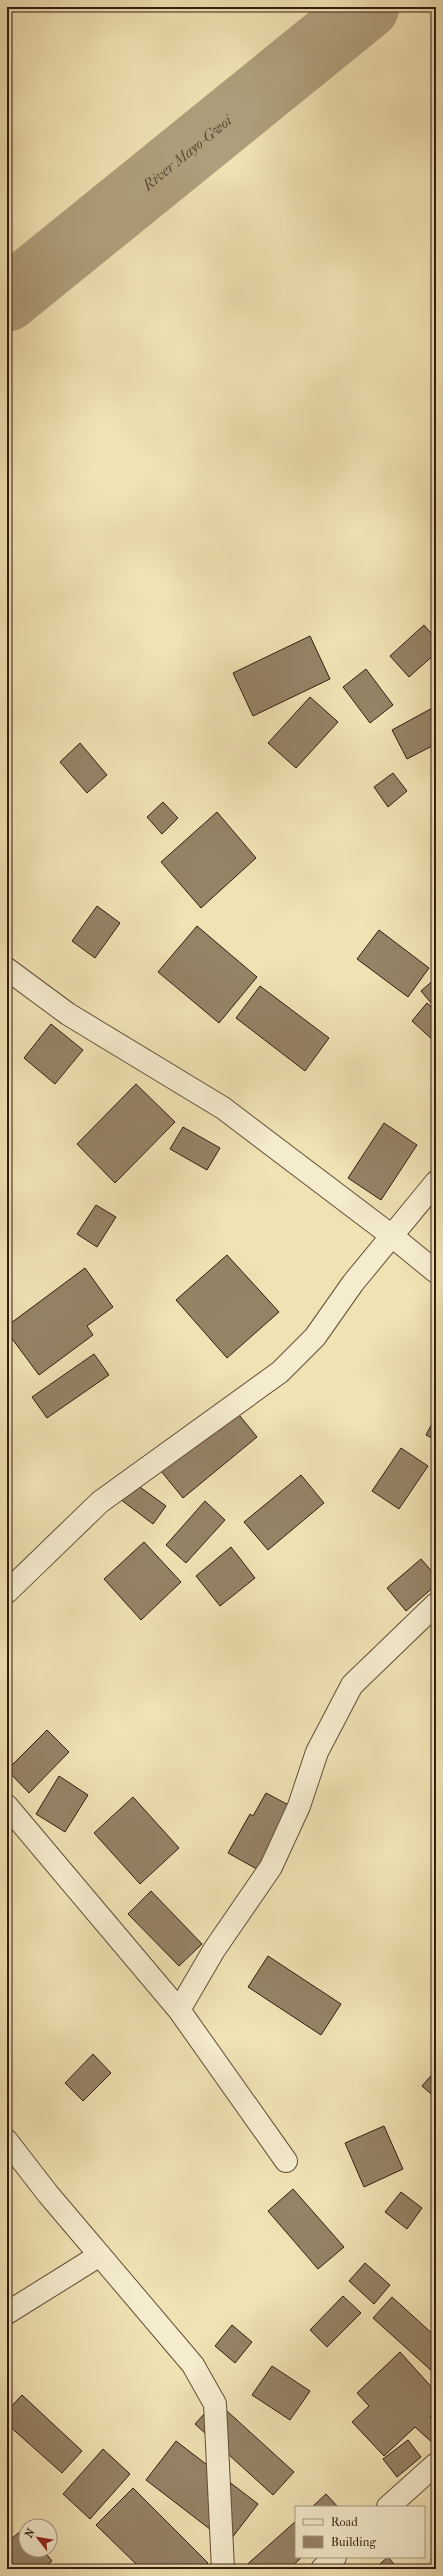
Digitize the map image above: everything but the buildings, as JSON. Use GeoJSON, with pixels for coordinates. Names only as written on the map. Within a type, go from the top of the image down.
{"type":"FeatureCollection","features":[{"type":"Feature","properties":{"kind":"street"},"geometry":{"type":"LineString","coordinates":[[7,969],[68,1014],[223,1108],[392,1236],[436,1272]]}},
{"type":"Feature","properties":{"kind":"street"},"geometry":{"type":"LineString","coordinates":[[7,1592],[100,1502],[280,1372],[315,1337],[352,1283],[436,1182]]}},
{"type":"Feature","properties":{"kind":"street"},"geometry":{"type":"LineString","coordinates":[[179,2010],[214,1950],[271,1867],[299,1806],[317,1752],[352,1685],[436,1604]]}},
{"type":"Feature","properties":{"kind":"street"},"geometry":{"type":"LineString","coordinates":[[7,1806],[179,2010],[286,2161]]}},
{"type":"Feature","properties":{"kind":"street"},"geometry":{"type":"LineString","coordinates":[[7,2141],[100,2255],[193,2364],[215,2404],[224,2569]]}},
{"type":"Feature","properties":{"kind":"street"},"geometry":{"type":"LineString","coordinates":[[7,2312],[100,2255]]}},
{"type":"Feature","properties":{"kind":"street"},"geometry":{"type":"LineString","coordinates":[[389,2506],[436,2464]]}},
{"type":"Feature","properties":{"kind":"street"},"geometry":{"type":"LineString","coordinates":[[322,2569],[333,2558]]}},
{"type":"Feature","properties":{"kind":"waterway","name":"River Mayo-Gwoi"},"geometry":{"type":"LineString","coordinates":[[7,299],[367,7]]}}]}
